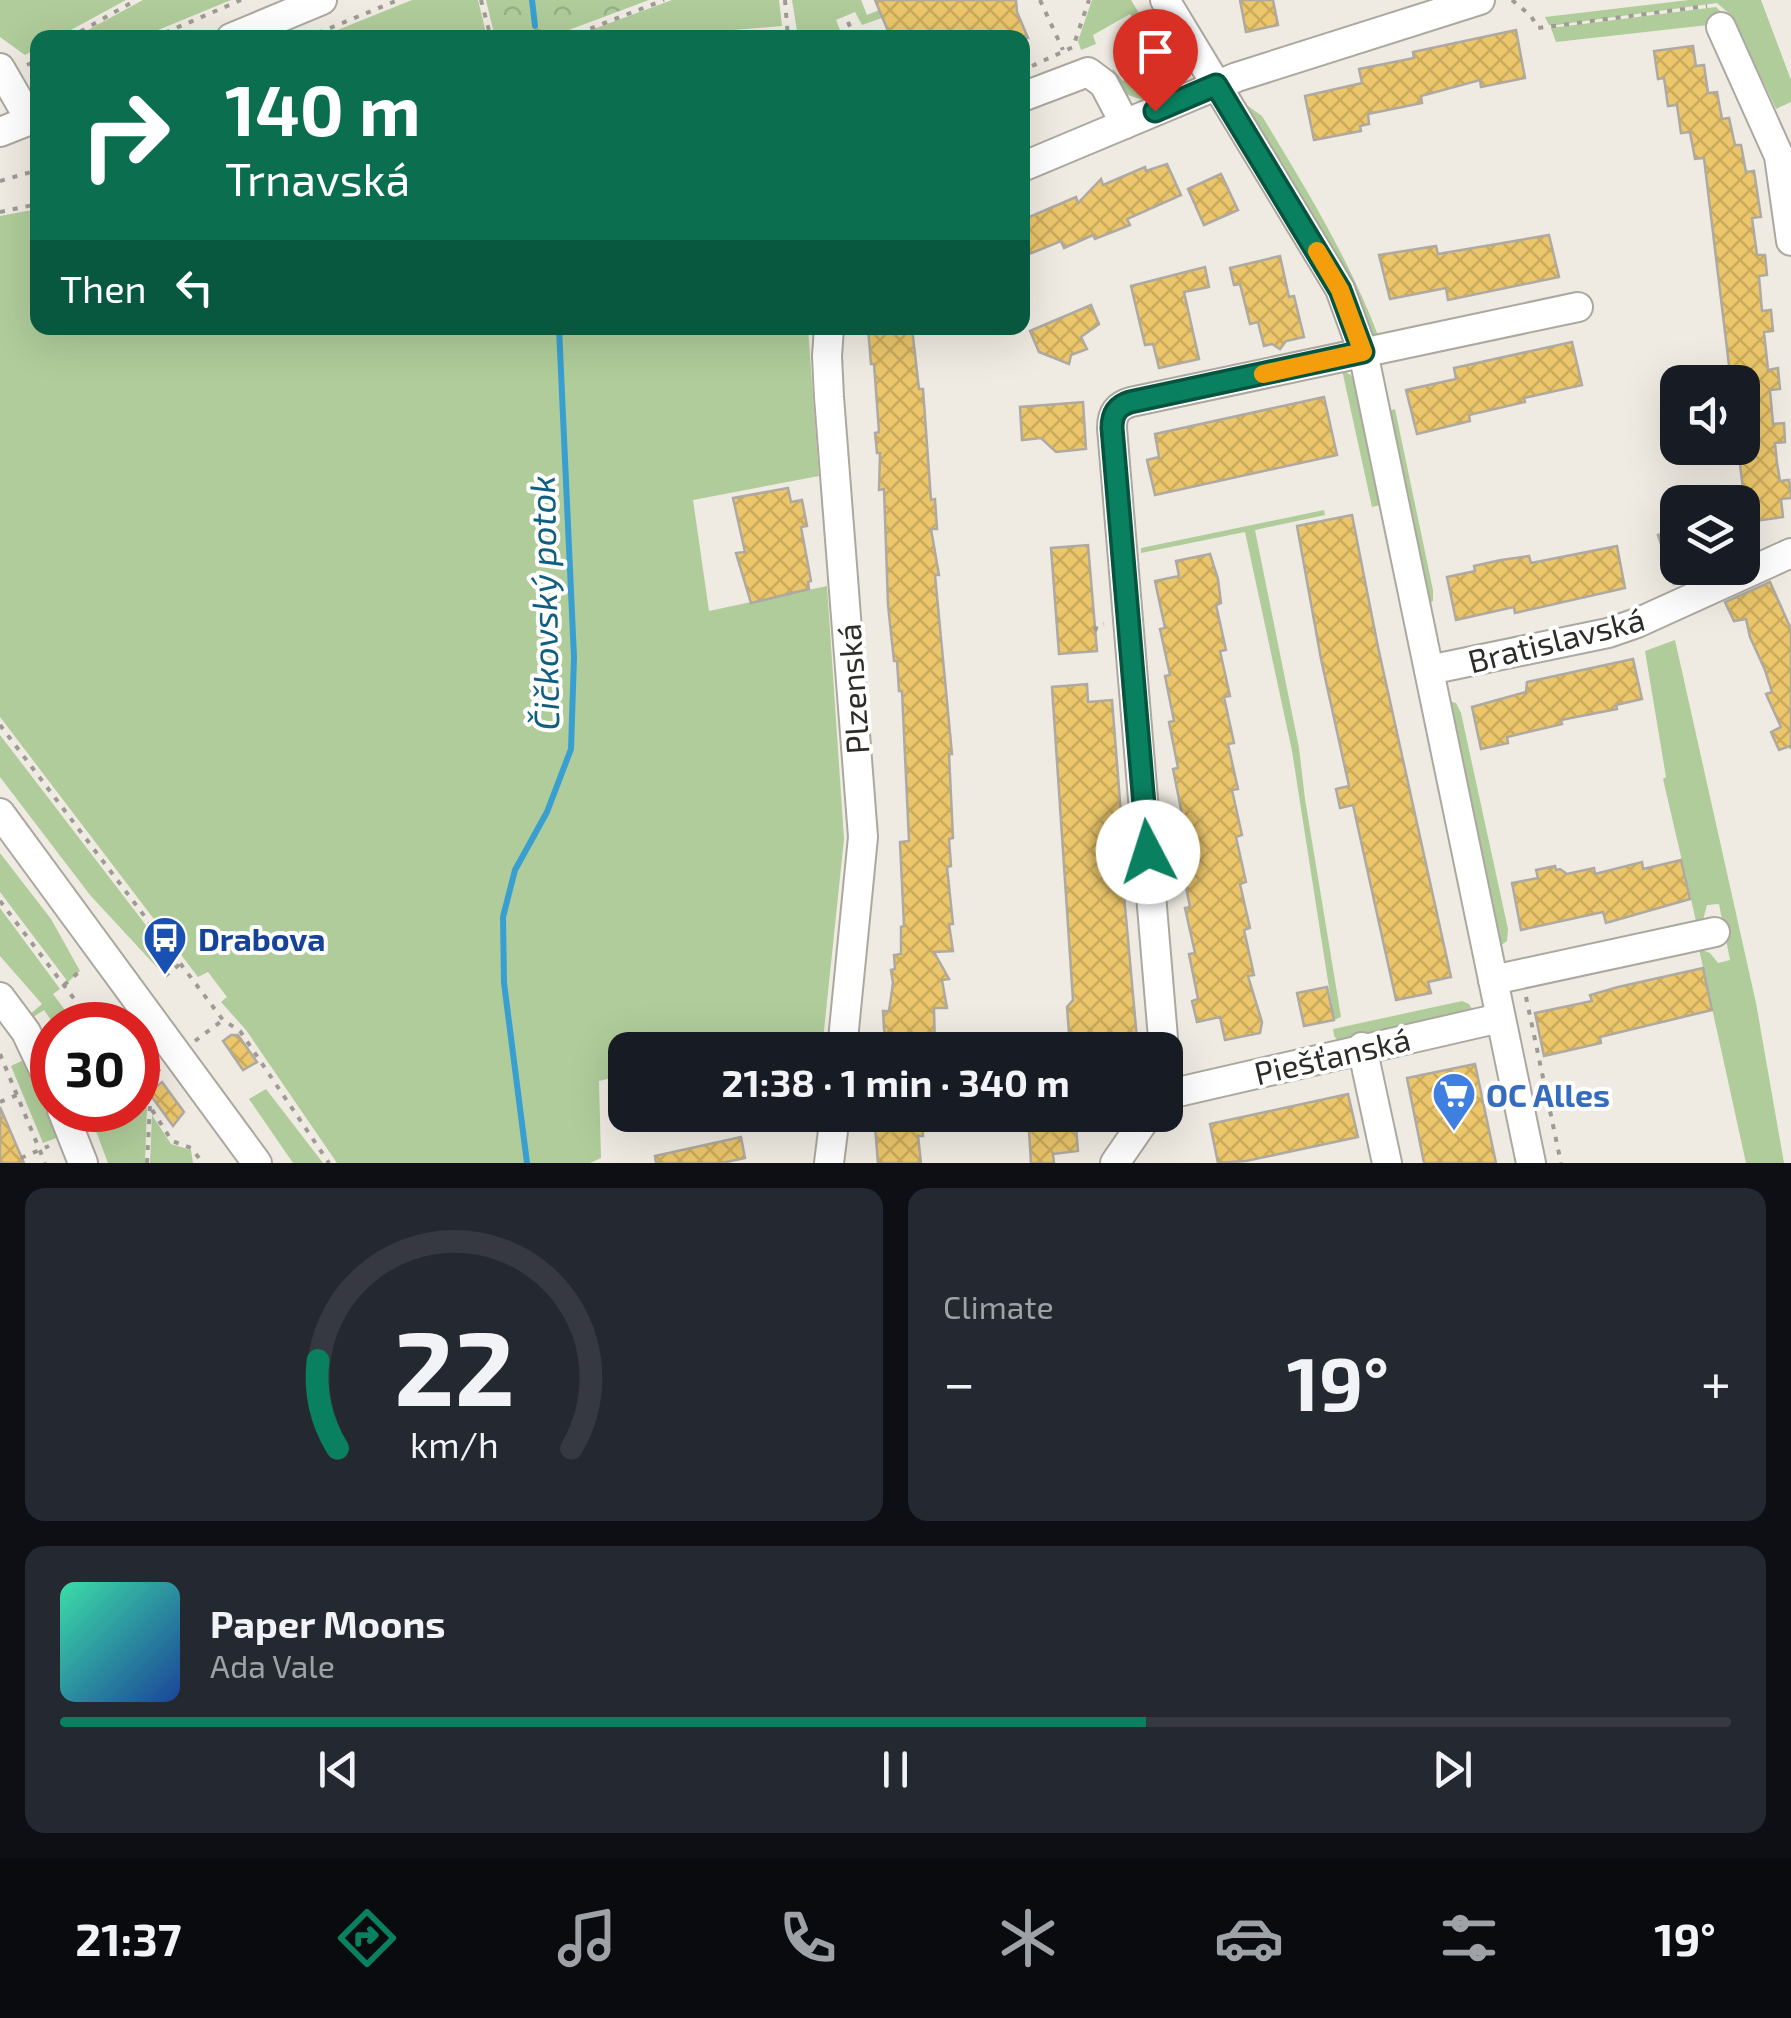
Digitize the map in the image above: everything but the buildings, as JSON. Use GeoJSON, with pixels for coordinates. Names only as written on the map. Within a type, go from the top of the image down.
{"type":"FeatureCollection","features":[{"type":"Feature","properties":{"kind":"street"},"geometry":{"type":"LineString","coordinates":[[249,30],[321,0]]}},
{"type":"Feature","properties":{"kind":"street","name":"Bratislavská"},"geometry":{"type":"LineString","coordinates":[[1165,0],[1340,290],[1363,352],[1531,1163]]}},
{"type":"Feature","properties":{"kind":"street"},"geometry":{"type":"LineString","coordinates":[[1030,164],[1216,85],[1480,0]]}},
{"type":"Feature","properties":{"kind":"street"},"geometry":{"type":"LineString","coordinates":[[1722,27],[1779,156],[1791,240]]}},
{"type":"Feature","properties":{"kind":"street"},"geometry":{"type":"LineString","coordinates":[[0,68],[30,112]]}},
{"type":"Feature","properties":{"kind":"street"},"geometry":{"type":"LineString","coordinates":[[1030,94],[1088,72],[1104,84],[1125,124]]}},
{"type":"Feature","properties":{"kind":"street"},"geometry":{"type":"LineString","coordinates":[[0,132],[30,120]]}},
{"type":"Feature","properties":{"kind":"street"},"geometry":{"type":"LineString","coordinates":[[1163,1032],[1112,428],[1114,414],[1130,402],[1578,307]]}},
{"type":"Feature","properties":{"kind":"street","name":"Plzenská"},"geometry":{"type":"LineString","coordinates":[[829,335],[826,356],[863,837],[844,1032]]}},
{"type":"Feature","properties":{"kind":"street","name":"Bratislavská"},"geometry":{"type":"LineString","coordinates":[[1429,670],[1622,628],[1791,553]]}},
{"type":"Feature","properties":{"kind":"street"},"geometry":{"type":"LineString","coordinates":[[0,813],[257,1163]]}},
{"type":"Feature","properties":{"kind":"street"},"geometry":{"type":"LineString","coordinates":[[1492,980],[1715,932]]}},
{"type":"Feature","properties":{"kind":"street"},"geometry":{"type":"LineString","coordinates":[[0,997],[30,1040]]}},
{"type":"Feature","properties":{"kind":"street","name":"Piešťanská"},"geometry":{"type":"LineString","coordinates":[[1183,1090],[1500,1018]]}},
{"type":"Feature","properties":{"kind":"street"},"geometry":{"type":"LineString","coordinates":[[1362,1048],[1387,1163]]}},
{"type":"Feature","properties":{"kind":"street"},"geometry":{"type":"LineString","coordinates":[[71,1132],[83,1163]]}},
{"type":"Feature","properties":{"kind":"street"},"geometry":{"type":"LineString","coordinates":[[830,1163],[833,1132]]}},
{"type":"Feature","properties":{"kind":"street"},"geometry":{"type":"LineString","coordinates":[[1115,1163],[1136,1132]]}},
{"type":"Feature","properties":{"kind":"path"},"geometry":{"type":"LineString","coordinates":[[83,30],[136,0]]}},
{"type":"Feature","properties":{"kind":"path"},"geometry":{"type":"LineString","coordinates":[[172,30],[241,0]]}},
{"type":"Feature","properties":{"kind":"path"},"geometry":{"type":"LineString","coordinates":[[324,30],[398,0]]}},
{"type":"Feature","properties":{"kind":"path"},"geometry":{"type":"LineString","coordinates":[[482,0],[488,30]]}},
{"type":"Feature","properties":{"kind":"path"},"geometry":{"type":"LineString","coordinates":[[587,30],[664,0]]}},
{"type":"Feature","properties":{"kind":"path"},"geometry":{"type":"LineString","coordinates":[[785,0],[787,30]]}},
{"type":"Feature","properties":{"kind":"path"},"geometry":{"type":"LineString","coordinates":[[1040,0],[1063,52]]}},
{"type":"Feature","properties":{"kind":"path"},"geometry":{"type":"LineString","coordinates":[[1030,66],[1073,47],[1090,0]]}},
{"type":"Feature","properties":{"kind":"path"},"geometry":{"type":"LineString","coordinates":[[1512,0],[1538,28],[1717,4],[1730,17],[1722,27]]}},
{"type":"Feature","properties":{"kind":"path"},"geometry":{"type":"LineString","coordinates":[[848,22],[851,30]]}},
{"type":"Feature","properties":{"kind":"path"},"geometry":{"type":"LineString","coordinates":[[0,181],[30,172]]}},
{"type":"Feature","properties":{"kind":"path"},"geometry":{"type":"LineString","coordinates":[[0,212],[30,206]]}},
{"type":"Feature","properties":{"kind":"path"},"geometry":{"type":"LineString","coordinates":[[0,726],[223,1020],[240,1031],[330,1163]]}},
{"type":"Feature","properties":{"kind":"path"},"geometry":{"type":"LineString","coordinates":[[0,900],[77,1002]]}},
{"type":"Feature","properties":{"kind":"path"},"geometry":{"type":"LineString","coordinates":[[165,976],[180,964]]}},
{"type":"Feature","properties":{"kind":"path"},"geometry":{"type":"LineString","coordinates":[[64,985],[80,972]]}},
{"type":"Feature","properties":{"kind":"path"},"geometry":{"type":"LineString","coordinates":[[1521,973],[1561,1163]]}},
{"type":"Feature","properties":{"kind":"path"},"geometry":{"type":"LineString","coordinates":[[0,1054],[45,1163]]}},
{"type":"Feature","properties":{"kind":"path"},"geometry":{"type":"LineString","coordinates":[[0,1102],[17,1094]]}},
{"type":"Feature","properties":{"kind":"path"},"geometry":{"type":"LineString","coordinates":[[160,1121],[172,1140],[191,1148],[200,1161]]}},
{"type":"Feature","properties":{"kind":"path"},"geometry":{"type":"LineString","coordinates":[[147,1163],[149,1132]]}},
{"type":"Feature","properties":{"kind":"path"},"geometry":{"type":"LineString","coordinates":[[22,1158],[42,1149]]}},
{"type":"Feature","properties":{"kind":"green space"},"geometry":{"type":"Polygon","coordinates":[[[0,0],[126,0],[71,30],[30,30],[30,52],[25,55],[0,37],[0,0]]]}},
{"type":"Feature","properties":{"kind":"green space"},"geometry":{"type":"Polygon","coordinates":[[[143,0],[231,0],[158,30],[88,30],[143,0]]]}},
{"type":"Feature","properties":{"kind":"green space"},"geometry":{"type":"Polygon","coordinates":[[[412,0],[478,0],[485,30],[337,30],[412,0]]]}},
{"type":"Feature","properties":{"kind":"green space"},"geometry":{"type":"Polygon","coordinates":[[[486,0],[649,0],[569,30],[493,30],[486,0]]]}},
{"type":"Feature","properties":{"kind":"green space"},"geometry":{"type":"Polygon","coordinates":[[[672,0],[779,0],[782,26],[733,30],[591,30],[672,0]]]}},
{"type":"Feature","properties":{"kind":"green space"},"geometry":{"type":"Polygon","coordinates":[[[792,0],[861,0],[867,15],[879,10],[882,18],[862,25],[855,12],[836,20],[840,30],[797,30],[792,0]]]}},
{"type":"Feature","properties":{"kind":"green space"},"geometry":{"type":"Polygon","coordinates":[[[1092,0],[1131,0],[1182,84],[1143,100],[1122,93],[1110,73],[1113,69],[1123,81],[1158,59],[1130,14],[1093,35],[1096,44],[1081,50],[1078,41],[1092,0]]]}},
{"type":"Feature","properties":{"kind":"green space"},"geometry":{"type":"Polygon","coordinates":[[[1689,0],[1761,0],[1791,80],[1791,102],[1776,109],[1732,16],[1717,3],[1556,25],[1549,25],[1545,17],[1689,0]]]}},
{"type":"Feature","properties":{"kind":"green space"},"geometry":{"type":"Polygon","coordinates":[[[1716,7],[1727,18],[1708,25],[1556,42],[1551,28],[1716,7]]]}},
{"type":"Feature","properties":{"kind":"green space"},"geometry":{"type":"Polygon","coordinates":[[[1248,106],[1262,116],[1310,197],[1354,280],[1379,338],[1369,333],[1248,106]]]}},
{"type":"Feature","properties":{"kind":"green space"},"geometry":{"type":"Polygon","coordinates":[[[30,210],[30,335],[809,335],[819,476],[693,500],[709,611],[827,586],[844,839],[824,1032],[608,1032],[608,1079],[599,1081],[601,1158],[590,1163],[337,1163],[246,1030],[221,1002],[227,997],[208,972],[198,977],[0,717],[0,216],[30,210]]]}},
{"type":"Feature","properties":{"kind":"green space"},"geometry":{"type":"Polygon","coordinates":[[[1342,370],[1351,375],[1356,385],[1380,505],[1372,507],[1342,370]]]}},
{"type":"Feature","properties":{"kind":"green space"},"geometry":{"type":"Polygon","coordinates":[[[1395,409],[1433,590],[1433,601],[1428,604],[1385,412],[1395,409]]]}},
{"type":"Feature","properties":{"kind":"green space"},"geometry":{"type":"Polygon","coordinates":[[[1324,510],[1325,515],[1255,530],[1299,748],[1341,1017],[1334,1020],[1292,751],[1245,532],[1141,553],[1141,548],[1324,510]]]}},
{"type":"Feature","properties":{"kind":"green space"},"geometry":{"type":"Polygon","coordinates":[[[1675,640],[1756,1003],[1784,1163],[1746,1163],[1699,949],[1710,953],[1718,963],[1730,960],[1719,904],[1707,905],[1703,920],[1696,921],[1663,779],[1666,777],[1645,651],[1675,640]]]}},
{"type":"Feature","properties":{"kind":"green space"},"geometry":{"type":"Polygon","coordinates":[[[1448,701],[1456,703],[1461,713],[1508,929],[1507,941],[1500,946],[1448,701]]]}},
{"type":"Feature","properties":{"kind":"green space"},"geometry":{"type":"Polygon","coordinates":[[[0,735],[175,963],[165,976],[90,895],[0,777],[0,735]]]}},
{"type":"Feature","properties":{"kind":"green space"},"geometry":{"type":"Polygon","coordinates":[[[0,853],[51,919],[80,971],[68,982],[0,892],[0,853]]]}},
{"type":"Feature","properties":{"kind":"green space"},"geometry":{"type":"Polygon","coordinates":[[[0,908],[60,989],[53,994],[59,1002],[40,1002],[0,956],[0,908]]]}},
{"type":"Feature","properties":{"kind":"green space"},"geometry":{"type":"Polygon","coordinates":[[[1462,1001],[1473,1011],[1340,1043],[1334,1036],[1333,1029],[1462,1001]]]}},
{"type":"Feature","properties":{"kind":"green space"},"geometry":{"type":"Polygon","coordinates":[[[28,1058],[30,1112],[11,1066],[28,1058]]]}},
{"type":"Feature","properties":{"kind":"green space"},"geometry":{"type":"Polygon","coordinates":[[[266,1089],[323,1163],[293,1163],[249,1099],[266,1089]]]}},
{"type":"Feature","properties":{"kind":"green space"},"geometry":{"type":"Polygon","coordinates":[[[160,1127],[171,1144],[191,1150],[193,1163],[150,1163],[151,1132],[160,1132],[160,1127]]]}},
{"type":"Feature","properties":{"kind":"green space"},"geometry":{"type":"Polygon","coordinates":[[[38,1132],[57,1132],[59,1137],[43,1143],[38,1132]]]}},
{"type":"Feature","properties":{"kind":"green space"},"geometry":{"type":"Polygon","coordinates":[[[96,1132],[146,1132],[145,1163],[108,1163],[96,1132]]]}},
{"type":"Feature","properties":{"kind":"waterway","name":"Čičkovský potok"},"geometry":{"type":"LineString","coordinates":[[532,0],[535,26]]}},
{"type":"Feature","properties":{"kind":"waterway","name":"Čičkovský potok"},"geometry":{"type":"LineString","coordinates":[[527,1163],[504,983],[503,917],[515,870],[547,812],[571,749],[574,657],[559,335]]}},
{"type":"Feature","properties":{"kind":"slow traffic"},"geometry":{"type":"LineString","coordinates":[[1263,374],[1363,352],[1340,290],[1317,251]]}},
{"type":"Feature","properties":{"kind":"place","name":"Drabova"},"geometry":{"type":"Point","coordinates":[165,976]}},
{"type":"Feature","properties":{"kind":"place","name":"OC Alles"},"geometry":{"type":"Point","coordinates":[1454,1132]}},
{"type":"Feature","properties":{"kind":"route"},"geometry":{"type":"LineString","coordinates":[[1148,852],[1112,428],[1114,414],[1130,402],[1363,352],[1340,290],[1216,85],[1155,111]]}}]}
